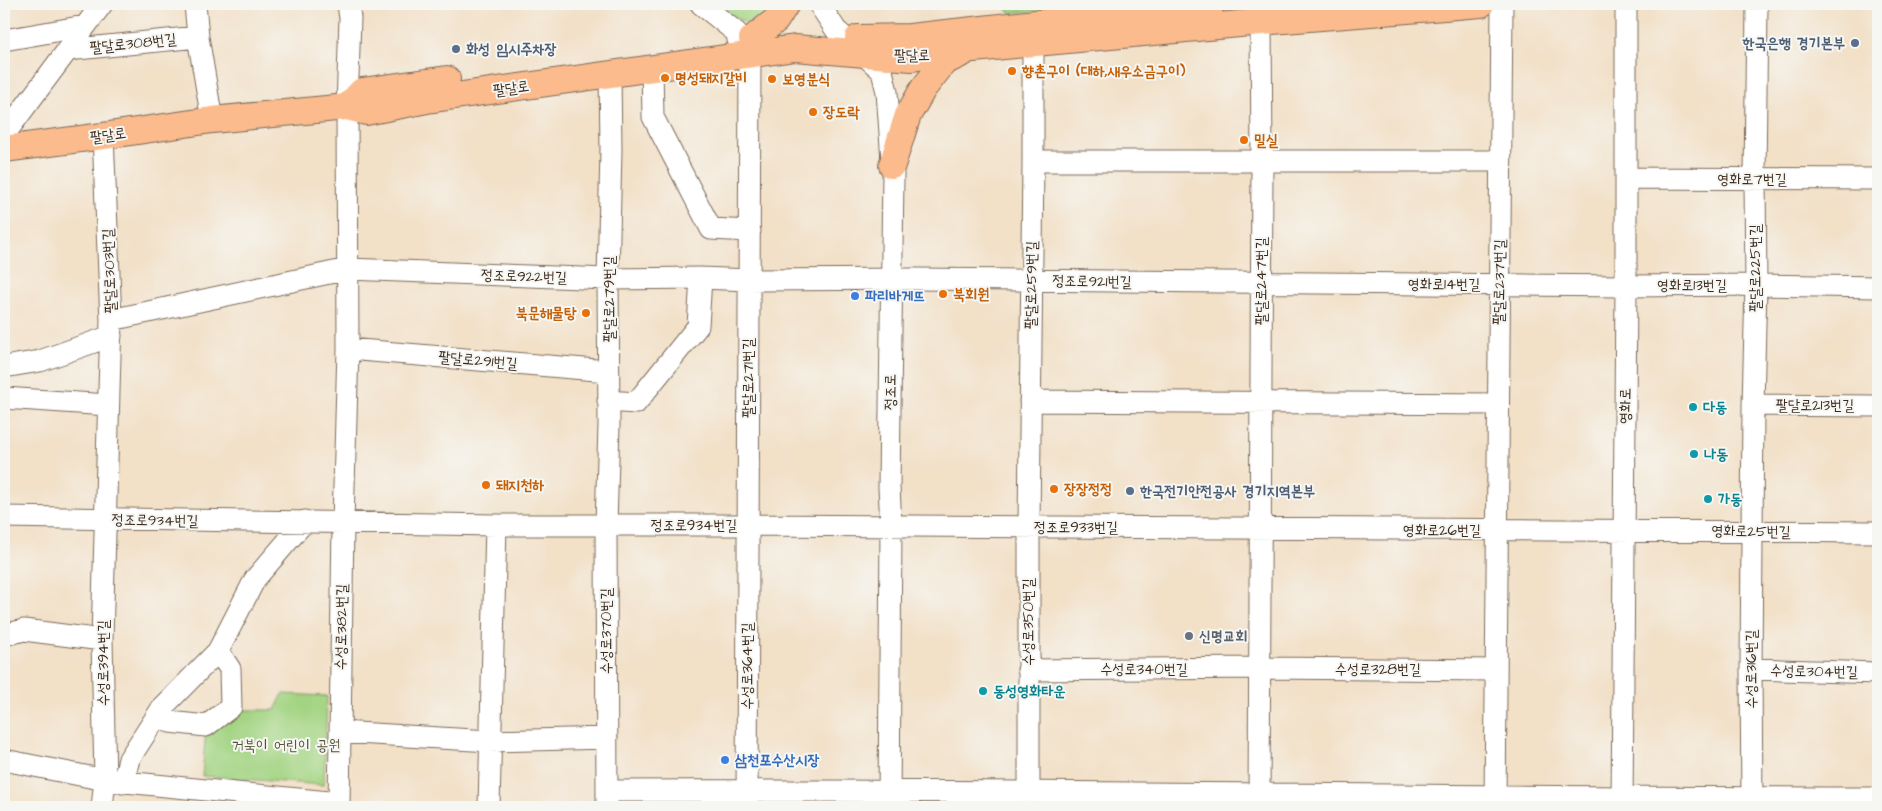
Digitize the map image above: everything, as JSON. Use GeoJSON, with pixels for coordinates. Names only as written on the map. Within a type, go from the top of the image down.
{"type":"FeatureCollection","features":[{"type":"Feature","properties":{"kind":"main road"},"geometry":{"type":"LineString","coordinates":[[747,45],[776,20],[786,4]]}},
{"type":"Feature","properties":{"kind":"main road","name":"팔달로"},"geometry":{"type":"LineString","coordinates":[[347,106],[362,91],[602,57],[666,51],[747,45],[795,48],[852,45],[1036,22],[1481,4]]}},
{"type":"Feature","properties":{"kind":"main road","name":"팔달로"},"geometry":{"type":"LineString","coordinates":[[852,45],[912,58],[973,49],[1033,45],[1268,13]]}},
{"type":"Feature","properties":{"kind":"main road","name":"팔달로"},"geometry":{"type":"LineString","coordinates":[[4,149],[212,120],[347,106],[366,112],[427,100],[652,68],[747,45]]}},
{"type":"Feature","properties":{"kind":"main road"},"geometry":{"type":"LineString","coordinates":[[892,165],[908,116],[923,89],[944,62],[973,49]]}},
{"type":"Feature","properties":{"kind":"street","name":"팔달로308번길"},"geometry":{"type":"LineString","coordinates":[[4,135],[102,4]]}},
{"type":"Feature","properties":{"kind":"street"},"geometry":{"type":"LineString","coordinates":[[195,4],[198,37],[212,120]]}},
{"type":"Feature","properties":{"kind":"street"},"geometry":{"type":"LineString","coordinates":[[343,522],[348,349],[347,106],[350,18],[348,4]]}},
{"type":"Feature","properties":{"kind":"street"},"geometry":{"type":"LineString","coordinates":[[701,4],[737,33],[747,45]]}},
{"type":"Feature","properties":{"kind":"street","name":"정조로"},"geometry":{"type":"LineString","coordinates":[[819,4],[828,20],[852,45],[882,71],[887,92],[892,165],[889,488],[891,526],[890,799]]}},
{"type":"Feature","properties":{"kind":"street","name":"팔달로237번길"},"geometry":{"type":"LineString","coordinates":[[1497,530],[1502,4]]}},
{"type":"Feature","properties":{"kind":"street","name":"영화로"},"geometry":{"type":"LineString","coordinates":[[1622,802],[1627,178],[1626,4]]}},
{"type":"Feature","properties":{"kind":"street","name":"팔달로225번길"},"geometry":{"type":"LineString","coordinates":[[1753,531],[1757,4]]}},
{"type":"Feature","properties":{"kind":"street","name":"팔달로247번길"},"geometry":{"type":"LineString","coordinates":[[1260,528],[1262,160],[1268,13]]}},
{"type":"Feature","properties":{"kind":"street","name":"팔달로308번길"},"geometry":{"type":"LineString","coordinates":[[4,40],[85,26]]}},
{"type":"Feature","properties":{"kind":"street","name":"팔달로308번길"},"geometry":{"type":"LineString","coordinates":[[67,50],[198,37]]}},
{"type":"Feature","properties":{"kind":"street","name":"팔달로271번길"},"geometry":{"type":"LineString","coordinates":[[747,45],[750,231],[747,525]]}},
{"type":"Feature","properties":{"kind":"street","name":"팔달로259번길"},"geometry":{"type":"LineString","coordinates":[[1029,526],[1034,161],[1033,45]]}},
{"type":"Feature","properties":{"kind":"street"},"geometry":{"type":"LineString","coordinates":[[652,68],[653,118],[711,229],[750,231]]}},
{"type":"Feature","properties":{"kind":"street","name":"팔달로279번길"},"geometry":{"type":"LineString","coordinates":[[606,525],[611,150],[610,73]]}},
{"type":"Feature","properties":{"kind":"street","name":"팔달로303번길"},"geometry":{"type":"LineString","coordinates":[[103,136],[111,328],[106,519]]}},
{"type":"Feature","properties":{"kind":"street"},"geometry":{"type":"LineString","coordinates":[[1034,161],[1500,161]]}},
{"type":"Feature","properties":{"kind":"street","name":"영화로7번길"},"geometry":{"type":"LineString","coordinates":[[1627,178],[1878,179]]}},
{"type":"Feature","properties":{"kind":"street"},"geometry":{"type":"LineString","coordinates":[[4,367],[40,361],[111,328],[348,269]]}},
{"type":"Feature","properties":{"kind":"street","name":"정조로922번길"},"geometry":{"type":"LineString","coordinates":[[348,269],[608,279],[892,280]]}},
{"type":"Feature","properties":{"kind":"street"},"geometry":{"type":"LineString","coordinates":[[608,401],[636,403],[698,326],[701,278]]}},
{"type":"Feature","properties":{"kind":"street","name":"정조로921번길"},"geometry":{"type":"LineString","coordinates":[[892,280],[1261,283]]}},
{"type":"Feature","properties":{"kind":"street","name":"영화로14번길"},"geometry":{"type":"LineString","coordinates":[[1261,283],[1626,286]]}},
{"type":"Feature","properties":{"kind":"street","name":"영화로13번길"},"geometry":{"type":"LineString","coordinates":[[1626,286],[1878,286]]}},
{"type":"Feature","properties":{"kind":"street","name":"팔달로291번길"},"geometry":{"type":"LineString","coordinates":[[348,349],[608,371]]}},
{"type":"Feature","properties":{"kind":"street"},"geometry":{"type":"LineString","coordinates":[[4,398],[108,405]]}},
{"type":"Feature","properties":{"kind":"street"},"geometry":{"type":"LineString","coordinates":[[1030,401],[1498,404]]}},
{"type":"Feature","properties":{"kind":"street","name":"팔달로213번길"},"geometry":{"type":"LineString","coordinates":[[1753,405],[1878,406]]}},
{"type":"Feature","properties":{"kind":"street","name":"정조로934번길"},"geometry":{"type":"LineString","coordinates":[[4,518],[496,525],[891,526]]}},
{"type":"Feature","properties":{"kind":"street","name":"수성로394번길"},"geometry":{"type":"LineString","coordinates":[[102,807],[114,781],[102,640],[106,519]]}},
{"type":"Feature","properties":{"kind":"street"},"geometry":{"type":"LineString","coordinates":[[114,781],[162,708],[218,651],[255,579],[305,521]]}},
{"type":"Feature","properties":{"kind":"street","name":"수성로382번길"},"geometry":{"type":"LineString","coordinates":[[339,805],[343,522]]}},
{"type":"Feature","properties":{"kind":"street"},"geometry":{"type":"LineString","coordinates":[[489,807],[496,525]]}},
{"type":"Feature","properties":{"kind":"street","name":"수성로370번길"},"geometry":{"type":"LineString","coordinates":[[606,525],[607,799]]}},
{"type":"Feature","properties":{"kind":"street","name":"수성로364번길"},"geometry":{"type":"LineString","coordinates":[[747,525],[747,799]]}},
{"type":"Feature","properties":{"kind":"street","name":"정조로933번길"},"geometry":{"type":"LineString","coordinates":[[891,526],[1260,528]]}},
{"type":"Feature","properties":{"kind":"street","name":"수성로350번길"},"geometry":{"type":"LineString","coordinates":[[1029,526],[1029,799]]}},
{"type":"Feature","properties":{"kind":"street"},"geometry":{"type":"LineString","coordinates":[[1259,800],[1260,528]]}},
{"type":"Feature","properties":{"kind":"street","name":"영화로26번길"},"geometry":{"type":"LineString","coordinates":[[1260,528],[1623,530]]}},
{"type":"Feature","properties":{"kind":"street"},"geometry":{"type":"LineString","coordinates":[[1495,802],[1497,530]]}},
{"type":"Feature","properties":{"kind":"street","name":"영화로25번길"},"geometry":{"type":"LineString","coordinates":[[1623,530],[1878,532]]}},
{"type":"Feature","properties":{"kind":"street","name":"수성로316번길"},"geometry":{"type":"LineString","coordinates":[[1752,802],[1753,531]]}},
{"type":"Feature","properties":{"kind":"street"},"geometry":{"type":"LineString","coordinates":[[4,635],[24,630],[102,640]]}},
{"type":"Feature","properties":{"kind":"street"},"geometry":{"type":"LineString","coordinates":[[156,717],[170,722],[206,726],[231,707],[230,669],[218,651]]}},
{"type":"Feature","properties":{"kind":"street","name":"수성로340번길"},"geometry":{"type":"LineString","coordinates":[[1028,670],[1259,668]]}},
{"type":"Feature","properties":{"kind":"street","name":"수성로328번길"},"geometry":{"type":"LineString","coordinates":[[1259,668],[1496,670]]}},
{"type":"Feature","properties":{"kind":"street","name":"수성로304번길"},"geometry":{"type":"LineString","coordinates":[[1751,670],[1878,672]]}},
{"type":"Feature","properties":{"kind":"street"},"geometry":{"type":"LineString","coordinates":[[340,732],[490,741],[607,738]]}},
{"type":"Feature","properties":{"kind":"street"},"geometry":{"type":"LineString","coordinates":[[4,760],[114,781],[339,805]]}},
{"type":"Feature","properties":{"kind":"street"},"geometry":{"type":"LineString","coordinates":[[607,799],[1752,802],[1878,798]]}},
{"type":"Feature","properties":{"kind":"green space"},"geometry":{"type":"Polygon","coordinates":[[[710,4],[748,4],[749,6],[777,4],[763,22],[748,24],[710,4]]]}},
{"type":"Feature","properties":{"kind":"green space"},"geometry":{"type":"Polygon","coordinates":[[[1003,4],[1180,4],[1071,17],[1069,7],[1010,13],[1003,4]]]}},
{"type":"Feature","properties":{"kind":"green space","name":"거북이 어린이 공원"},"geometry":{"type":"Polygon","coordinates":[[[283,694],[327,696],[324,785],[202,776],[206,729],[234,710],[275,710],[283,694]]]}},
{"type":"Feature","properties":{"kind":"green space"},"geometry":{"type":"Polygon","coordinates":[[[1272,803],[1482,803],[1482,807],[1272,807],[1272,803]]]}},
{"type":"Feature","properties":{"kind":"place","name":"한국은행 경기본부"},"geometry":{"type":"Point","coordinates":[1855,43]}},
{"type":"Feature","properties":{"kind":"place","name":"화성 임시주차장"},"geometry":{"type":"Point","coordinates":[456,49]}},
{"type":"Feature","properties":{"kind":"place","name":"향촌구이 (대하,새우소금구이)"},"geometry":{"type":"Point","coordinates":[1012,71]}},
{"type":"Feature","properties":{"kind":"place","name":"명성돼지갈비"},"geometry":{"type":"Point","coordinates":[665,78]}},
{"type":"Feature","properties":{"kind":"place","name":"보영분식"},"geometry":{"type":"Point","coordinates":[772,79]}},
{"type":"Feature","properties":{"kind":"place","name":"장도락"},"geometry":{"type":"Point","coordinates":[813,112]}},
{"type":"Feature","properties":{"kind":"place","name":"밀실"},"geometry":{"type":"Point","coordinates":[1244,140]}},
{"type":"Feature","properties":{"kind":"place","name":"북회원"},"geometry":{"type":"Point","coordinates":[943,294]}},
{"type":"Feature","properties":{"kind":"place","name":"파리바게뜨"},"geometry":{"type":"Point","coordinates":[855,296]}},
{"type":"Feature","properties":{"kind":"place","name":"북문해물탕"},"geometry":{"type":"Point","coordinates":[586,313]}},
{"type":"Feature","properties":{"kind":"place","name":"다동"},"geometry":{"type":"Point","coordinates":[1693,407]}},
{"type":"Feature","properties":{"kind":"place","name":"나동"},"geometry":{"type":"Point","coordinates":[1694,454]}},
{"type":"Feature","properties":{"kind":"place","name":"돼지천하"},"geometry":{"type":"Point","coordinates":[486,485]}},
{"type":"Feature","properties":{"kind":"place","name":"장장정정"},"geometry":{"type":"Point","coordinates":[1054,489]}},
{"type":"Feature","properties":{"kind":"place","name":"한국전기안전공사 경기지역본부"},"geometry":{"type":"Point","coordinates":[1130,491]}},
{"type":"Feature","properties":{"kind":"place","name":"가동"},"geometry":{"type":"Point","coordinates":[1708,499]}},
{"type":"Feature","properties":{"kind":"place","name":"신명교회"},"geometry":{"type":"Point","coordinates":[1189,636]}},
{"type":"Feature","properties":{"kind":"place","name":"동성영화타운"},"geometry":{"type":"Point","coordinates":[983,691]}},
{"type":"Feature","properties":{"kind":"place","name":"삼천포수산시장"},"geometry":{"type":"Point","coordinates":[725,760]}}]}
